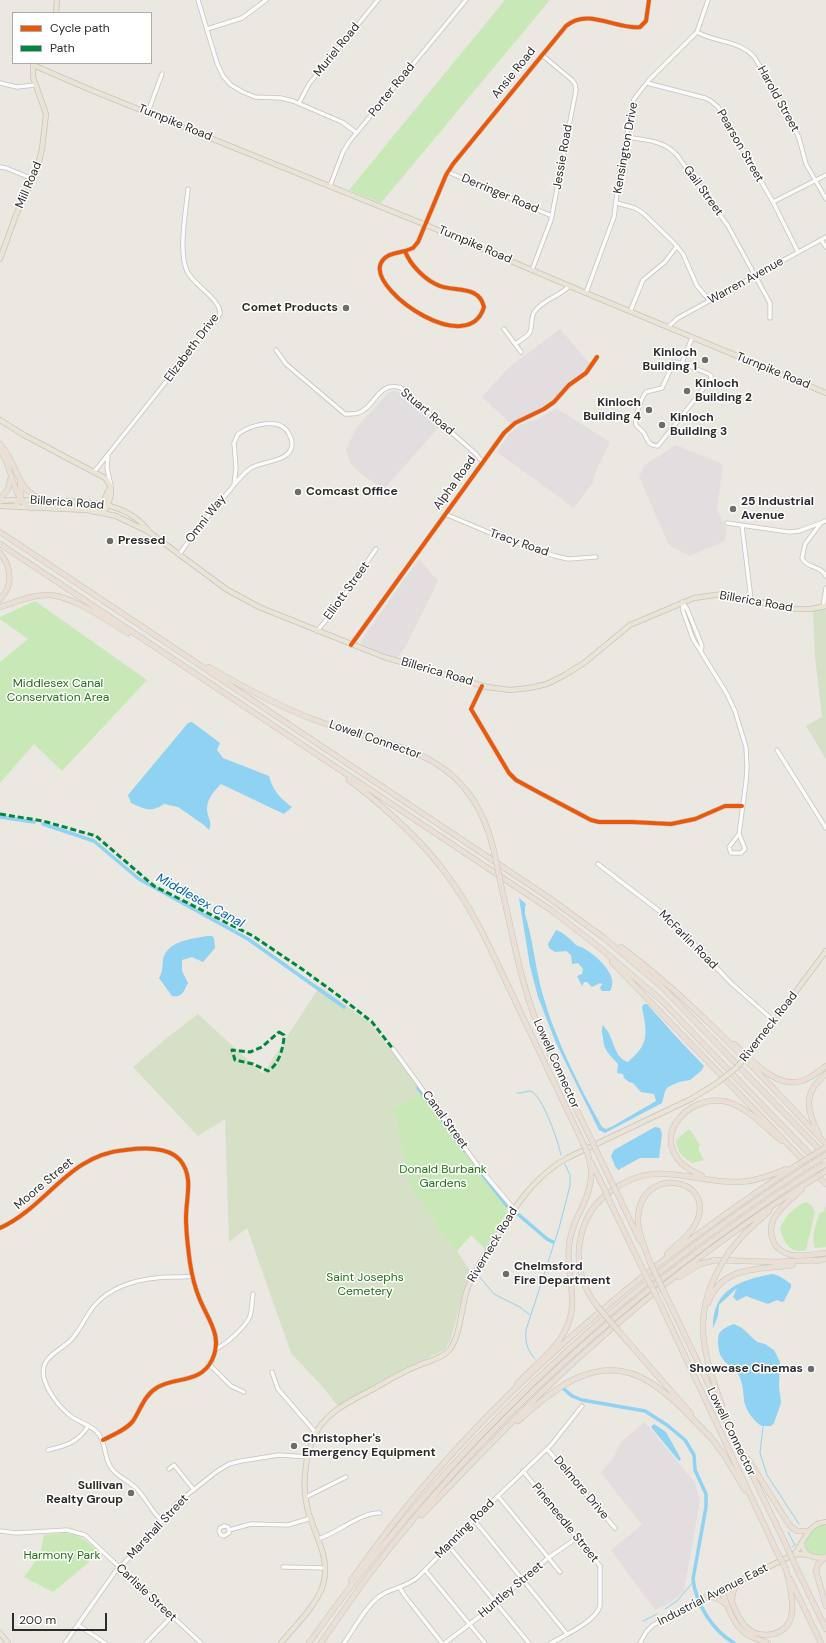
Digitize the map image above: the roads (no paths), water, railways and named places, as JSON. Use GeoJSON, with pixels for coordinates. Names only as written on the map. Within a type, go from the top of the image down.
{"type":"FeatureCollection","features":[{"type":"Feature","properties":{"kind":"highway"},"geometry":{"type":"LineString","coordinates":[[0,444],[10,457],[23,486],[29,493],[46,501]]}},
{"type":"Feature","properties":{"kind":"highway"},"geometry":{"type":"LineString","coordinates":[[0,450],[11,472],[20,500],[31,508]]}},
{"type":"Feature","properties":{"kind":"highway"},"geometry":{"type":"LineString","coordinates":[[0,500],[8,489],[11,472]]}},
{"type":"Feature","properties":{"kind":"highway"},"geometry":{"type":"LineString","coordinates":[[12,506],[18,504],[20,500],[21,488],[18,476]]}},
{"type":"Feature","properties":{"kind":"highway"},"geometry":{"type":"LineString","coordinates":[[0,532],[542,893],[586,924],[622,952],[677,1002],[826,1156],[802,1170],[724,1222],[665,1267],[612,1311],[542,1373],[481,1434],[428,1493],[394,1533],[309,1643]]}},
{"type":"Feature","properties":{"kind":"highway"},"geometry":{"type":"LineString","coordinates":[[0,544],[551,910],[600,948],[670,1008],[826,1171],[711,1248],[639,1306],[562,1374],[500,1435],[392,1546]]}},
{"type":"Feature","properties":{"kind":"highway"},"geometry":{"type":"LineString","coordinates":[[0,552],[8,566],[10,574],[6,592],[0,599]]}},
{"type":"Feature","properties":{"kind":"highway"},"geometry":{"type":"LineString","coordinates":[[0,607],[33,597],[50,595],[82,607],[164,653]]}},
{"type":"Feature","properties":{"kind":"highway","name":"Lowell Connector"},"geometry":{"type":"LineString","coordinates":[[167,643],[246,689],[283,707],[344,730],[407,749],[434,762],[456,779],[471,797],[484,821],[493,847],[522,978],[535,1018],[554,1063],[826,1629]]}},
{"type":"Feature","properties":{"kind":"highway"},"geometry":{"type":"LineString","coordinates":[[317,755],[379,803],[401,823],[433,857],[454,884],[483,933],[588,1154],[591,1171],[591,1184],[574,1224],[569,1242],[569,1262],[573,1297],[569,1321],[558,1341],[525,1375],[432,1478],[392,1525],[320,1628]]}},
{"type":"Feature","properties":{"kind":"highway"},"geometry":{"type":"LineString","coordinates":[[586,924],[610,939],[638,960],[762,1068],[781,1080],[791,1082],[804,1080],[826,1066]]}},
{"type":"Feature","properties":{"kind":"highway"},"geometry":{"type":"LineString","coordinates":[[600,948],[826,1184]]}},
{"type":"Feature","properties":{"kind":"highway"},"geometry":{"type":"LineString","coordinates":[[700,1015],[826,1145]]}},
{"type":"Feature","properties":{"kind":"highway"},"geometry":{"type":"LineString","coordinates":[[826,1074],[814,1084],[809,1099],[812,1120],[826,1145]]}},
{"type":"Feature","properties":{"kind":"highway"},"geometry":{"type":"LineString","coordinates":[[714,1179],[698,1174],[682,1164],[674,1155],[671,1141],[673,1127],[679,1117],[689,1110],[708,1102],[726,1102],[742,1108],[802,1158]]}},
{"type":"Feature","properties":{"kind":"highway"},"geometry":{"type":"LineString","coordinates":[[638,1280],[719,1218],[826,1145]]}},
{"type":"Feature","properties":{"kind":"highway","name":"Lowell Connector"},"geometry":{"type":"LineString","coordinates":[[588,1154],[821,1643]]}},
{"type":"Feature","properties":{"kind":"highway"},"geometry":{"type":"LineString","coordinates":[[321,1643],[355,1594],[436,1493],[512,1413],[579,1348],[639,1297],[740,1220],[826,1164]]}},
{"type":"Feature","properties":{"kind":"highway"},"geometry":{"type":"LineString","coordinates":[[762,1520],[730,1465],[710,1437],[598,1307],[585,1285],[578,1258],[582,1230],[596,1205],[604,1196],[630,1180],[644,1175],[665,1173],[735,1182],[754,1180],[797,1165]]}},
{"type":"Feature","properties":{"kind":"highway"},"geometry":{"type":"LineString","coordinates":[[812,1180],[776,1213],[772,1223],[771,1234],[778,1248],[789,1254],[798,1255],[826,1253]]}},
{"type":"Feature","properties":{"kind":"highway"},"geometry":{"type":"LineString","coordinates":[[487,1418],[568,1340],[638,1280],[690,1232],[696,1223],[699,1213],[699,1202],[692,1191],[685,1185],[676,1182],[661,1184],[652,1190],[642,1201],[639,1210],[638,1222],[649,1260]]}},
{"type":"Feature","properties":{"kind":"highway"},"geometry":{"type":"LineString","coordinates":[[728,1425],[707,1361],[703,1342],[703,1319],[707,1294],[729,1252],[752,1225],[776,1204],[794,1191]]}},
{"type":"Feature","properties":{"kind":"highway"},"geometry":{"type":"LineString","coordinates":[[639,1306],[687,1271],[708,1261],[722,1259],[776,1262],[818,1260]]}},
{"type":"Feature","properties":{"kind":"highway"},"geometry":{"type":"LineString","coordinates":[[703,1319],[711,1295],[729,1276],[745,1271],[826,1259]]}},
{"type":"Feature","properties":{"kind":"highway"},"geometry":{"type":"LineString","coordinates":[[500,1435],[540,1402],[565,1384],[585,1374],[611,1370],[631,1374],[652,1384],[668,1396],[710,1437]]}},
{"type":"Feature","properties":{"kind":"highway"},"geometry":{"type":"LineString","coordinates":[[736,1442],[790,1526],[799,1531],[809,1531]]}},
{"type":"Feature","properties":{"kind":"highway"},"geometry":{"type":"LineString","coordinates":[[826,1557],[818,1564],[816,1571],[826,1606]]}},
{"type":"Feature","properties":{"kind":"highway"},"geometry":{"type":"LineString","coordinates":[[723,1588],[732,1600],[741,1621],[749,1629],[761,1635],[778,1632],[788,1623],[793,1609],[786,1569]]}},
{"type":"Feature","properties":{"kind":"highway"},"geometry":{"type":"LineString","coordinates":[[732,1600],[732,1591],[740,1580]]}},
{"type":"Feature","properties":{"kind":"highway"},"geometry":{"type":"LineString","coordinates":[[723,1588],[728,1605],[736,1622],[745,1633],[768,1643]]}},
{"type":"Feature","properties":{"kind":"highway"},"geometry":{"type":"LineString","coordinates":[[704,1598],[715,1597],[728,1605]]}},
{"type":"Feature","properties":{"kind":"main road"},"geometry":{"type":"LineString","coordinates":[[56,12],[57,0]]}},
{"type":"Feature","properties":{"kind":"main road","name":"Mill Road"},"geometry":{"type":"LineString","coordinates":[[0,259],[16,215],[33,179],[42,154],[46,117],[44,106],[32,74],[33,64]]}},
{"type":"Feature","properties":{"kind":"main road","name":"Turnpike Road"},"geometry":{"type":"LineString","coordinates":[[33,64],[426,225],[630,312],[826,393]]}},
{"type":"Feature","properties":{"kind":"main road"},"geometry":{"type":"LineString","coordinates":[[0,420],[24,435],[105,478],[112,493],[101,512]]}},
{"type":"Feature","properties":{"kind":"main road","name":"Billerica Road"},"geometry":{"type":"LineString","coordinates":[[0,500],[105,504],[133,516],[142,523],[149,532]]}},
{"type":"Feature","properties":{"kind":"main road","name":"Billerica Road"},"geometry":{"type":"LineString","coordinates":[[0,506],[101,512],[127,520],[149,532],[226,589],[250,603],[351,645],[410,665],[482,686],[510,690],[547,684],[584,663],[630,625],[682,602],[702,596],[722,594],[794,609],[824,606]]}},
{"type":"Feature","properties":{"kind":"main road","name":"Riverneck Road"},"geometry":{"type":"LineString","coordinates":[[281,1643],[318,1597],[324,1582],[325,1568],[323,1552],[311,1518],[304,1483],[308,1457],[316,1433],[325,1420],[349,1402],[406,1371],[438,1357],[450,1349],[456,1337],[472,1277],[514,1209],[535,1182],[556,1164],[691,1099],[717,1083],[740,1064],[753,1050],[826,951]]}},
{"type":"Feature","properties":{"kind":"main road"},"geometry":{"type":"LineString","coordinates":[[793,1555],[809,1531],[819,1523],[826,1522]]}},
{"type":"Feature","properties":{"kind":"main road"},"geometry":{"type":"LineString","coordinates":[[802,1541],[803,1549],[808,1555]]}},
{"type":"Feature","properties":{"kind":"main road","name":"Industrial Avenue East"},"geometry":{"type":"LineString","coordinates":[[723,1588],[793,1555],[801,1554],[816,1558],[826,1557]]}},
{"type":"Feature","properties":{"kind":"main road"},"geometry":{"type":"LineString","coordinates":[[0,1633],[8,1643]]}},
{"type":"Feature","properties":{"kind":"street"},"geometry":{"type":"LineString","coordinates":[[198,0],[218,67],[223,76],[232,84],[250,95],[285,98],[299,103],[342,122],[357,133]]}},
{"type":"Feature","properties":{"kind":"street"},"geometry":{"type":"LineString","coordinates":[[207,29],[242,18],[266,0]]}},
{"type":"Feature","properties":{"kind":"street","name":"Muriel Road"},"geometry":{"type":"LineString","coordinates":[[299,103],[309,84],[378,0]]}},
{"type":"Feature","properties":{"kind":"street","name":"Porter Road"},"geometry":{"type":"LineString","coordinates":[[330,186],[346,148],[466,0]]}},
{"type":"Feature","properties":{"kind":"street","name":"Ansie Road"},"geometry":{"type":"LineString","coordinates":[[405,251],[416,245],[448,172],[566,26],[577,20],[588,18],[636,27],[641,26],[646,21],[649,0]]}},
{"type":"Feature","properties":{"kind":"street","name":"Kensington Drive"},"geometry":{"type":"LineString","coordinates":[[586,293],[611,229],[617,203],[620,169],[633,102],[647,84],[697,32],[708,0]]}},
{"type":"Feature","properties":{"kind":"street","name":"Harold Street"},"geometry":{"type":"LineString","coordinates":[[697,32],[705,36],[742,47],[750,53],[792,123],[799,138],[805,161],[826,199]]}},
{"type":"Feature","properties":{"kind":"street","name":"Jessie Road"},"geometry":{"type":"LineString","coordinates":[[532,270],[549,229],[576,88],[571,79],[542,55]]}},
{"type":"Feature","properties":{"kind":"street"},"geometry":{"type":"LineString","coordinates":[[148,112],[162,74]]}},
{"type":"Feature","properties":{"kind":"street"},"geometry":{"type":"LineString","coordinates":[[0,83],[17,87],[35,85]]}},
{"type":"Feature","properties":{"kind":"street","name":"Pearson Street"},"geometry":{"type":"LineString","coordinates":[[647,84],[705,98],[715,104],[720,110],[773,202],[798,252]]}},
{"type":"Feature","properties":{"kind":"street","name":"Gail Street"},"geometry":{"type":"LineString","coordinates":[[626,137],[658,142],[675,153],[723,217],[756,276],[770,306],[770,318]]}},
{"type":"Feature","properties":{"kind":"street"},"geometry":{"type":"LineString","coordinates":[[0,167],[33,179]]}},
{"type":"Feature","properties":{"kind":"street","name":"Derringer Road"},"geometry":{"type":"LineString","coordinates":[[448,172],[552,216]]}},
{"type":"Feature","properties":{"kind":"street"},"geometry":{"type":"LineString","coordinates":[[773,202],[826,175]]}},
{"type":"Feature","properties":{"kind":"street","name":"Elizabeth Drive"},"geometry":{"type":"LineString","coordinates":[[94,472],[220,314],[220,310],[216,304],[191,278],[185,267],[183,250],[188,189]]}},
{"type":"Feature","properties":{"kind":"street"},"geometry":{"type":"LineString","coordinates":[[617,203],[635,208],[643,213],[677,246],[685,259],[695,284],[710,301]]}},
{"type":"Feature","properties":{"kind":"street","name":"Warren Avenue"},"geometry":{"type":"LineString","coordinates":[[668,327],[674,321],[826,237]]}},
{"type":"Feature","properties":{"kind":"street"},"geometry":{"type":"LineString","coordinates":[[821,240],[826,247]]}},
{"type":"Feature","properties":{"kind":"street"},"geometry":{"type":"LineString","coordinates":[[630,312],[643,280],[665,262],[677,246]]}},
{"type":"Feature","properties":{"kind":"street"},"geometry":{"type":"LineString","coordinates":[[405,251],[409,260],[433,283],[440,286],[469,291],[478,295],[482,300],[484,307],[478,319],[467,325],[450,325],[422,316],[405,304],[383,279],[380,270],[382,262],[386,257],[405,251]]}},
{"type":"Feature","properties":{"kind":"street"},"geometry":{"type":"LineString","coordinates":[[515,344],[529,334],[532,316],[538,308],[562,293],[569,286]]}},
{"type":"Feature","properties":{"kind":"street"},"geometry":{"type":"LineString","coordinates":[[504,329],[521,352]]}},
{"type":"Feature","properties":{"kind":"street"},"geometry":{"type":"LineString","coordinates":[[682,363],[692,338]]}},
{"type":"Feature","properties":{"kind":"street","name":"Stuart Road"},"geometry":{"type":"LineString","coordinates":[[276,350],[286,364],[345,414],[362,411],[385,388],[401,388],[476,454],[483,463]]}},
{"type":"Feature","properties":{"kind":"street","name":"Alpha Road"},"geometry":{"type":"LineString","coordinates":[[351,645],[445,514],[510,427],[554,402],[569,385],[586,373],[597,358]]}},
{"type":"Feature","properties":{"kind":"street"},"geometry":{"type":"LineString","coordinates":[[674,362],[682,363],[709,374],[711,379],[658,446],[651,445],[647,441],[642,429],[636,425],[635,420],[643,396],[646,392],[662,388],[672,364],[674,362]]}},
{"type":"Feature","properties":{"kind":"street","name":"Omni Way"},"geometry":{"type":"LineString","coordinates":[[179,555],[216,506],[234,484],[250,468],[262,462],[280,459],[292,448],[292,441],[287,429],[276,424],[261,424],[238,434],[234,443],[236,468],[234,484]]}},
{"type":"Feature","properties":{"kind":"street"},"geometry":{"type":"LineString","coordinates":[[109,453],[106,465],[110,487]]}},
{"type":"Feature","properties":{"kind":"street","name":"Tracy Road"},"geometry":{"type":"LineString","coordinates":[[445,514],[495,535],[554,556],[568,559],[596,557]]}},
{"type":"Feature","properties":{"kind":"street"},"geometry":{"type":"LineString","coordinates":[[727,523],[789,532],[799,531],[824,522]]}},
{"type":"Feature","properties":{"kind":"street"},"geometry":{"type":"LineString","coordinates":[[824,522],[806,544],[802,558],[808,565],[823,570],[826,576]]}},
{"type":"Feature","properties":{"kind":"street"},"geometry":{"type":"LineString","coordinates":[[742,526],[751,599]]}},
{"type":"Feature","properties":{"kind":"street","name":"Elliott Street"},"geometry":{"type":"LineString","coordinates":[[317,631],[332,613],[376,549]]}},
{"type":"Feature","properties":{"kind":"street"},"geometry":{"type":"LineString","coordinates":[[824,606],[826,588]]}},
{"type":"Feature","properties":{"kind":"street"},"geometry":{"type":"LineString","coordinates":[[682,602],[687,609],[702,646],[701,650],[727,694],[742,728],[746,747],[747,767],[739,834],[745,850],[741,854],[731,852],[729,847],[739,834]]}},
{"type":"Feature","properties":{"kind":"street"},"geometry":{"type":"LineString","coordinates":[[482,686],[471,709],[509,773],[516,780],[591,820],[671,824],[695,819],[725,806],[742,806]]}},
{"type":"Feature","properties":{"kind":"street"},"geometry":{"type":"LineString","coordinates":[[777,750],[826,828]]}},
{"type":"Feature","properties":{"kind":"street","name":"McFarlin Road"},"geometry":{"type":"LineString","coordinates":[[598,864],[671,920],[731,983],[774,1021]]}},
{"type":"Feature","properties":{"kind":"street","name":"Canal Street"},"geometry":{"type":"LineString","coordinates":[[393,1049],[481,1170],[514,1209]]}},
{"type":"Feature","properties":{"kind":"street","name":"Moore Street"},"geometry":{"type":"LineString","coordinates":[[0,1228],[18,1219],[72,1171],[89,1160],[108,1153],[124,1150],[147,1149],[171,1153],[179,1158],[186,1169],[189,1182],[186,1217],[187,1241],[193,1276],[200,1300],[214,1328],[216,1349]]}},
{"type":"Feature","properties":{"kind":"street"},"geometry":{"type":"LineString","coordinates":[[162,1521],[150,1508],[136,1488],[111,1469],[103,1440],[96,1431],[71,1416],[61,1406],[47,1387],[44,1376],[44,1365],[49,1356],[71,1340],[94,1307],[112,1291],[139,1280],[157,1277],[178,1278],[193,1276]]}},
{"type":"Feature","properties":{"kind":"street"},"geometry":{"type":"LineString","coordinates":[[103,1440],[128,1426],[134,1420],[143,1401],[158,1387],[194,1377],[204,1370],[209,1364],[216,1349],[222,1346],[247,1322],[250,1316],[253,1294]]}},
{"type":"Feature","properties":{"kind":"street"},"geometry":{"type":"LineString","coordinates":[[209,1364],[231,1386],[244,1392]]}},
{"type":"Feature","properties":{"kind":"street"},"geometry":{"type":"LineString","coordinates":[[272,1372],[278,1389],[316,1433]]}},
{"type":"Feature","properties":{"kind":"street","name":"Manning Road"},"geometry":{"type":"LineString","coordinates":[[344,1643],[372,1604],[380,1596],[412,1582],[425,1570],[448,1545],[547,1448],[582,1406]]}},
{"type":"Feature","properties":{"kind":"street"},"geometry":{"type":"LineString","coordinates":[[48,1450],[65,1446],[75,1441],[84,1434],[88,1426]]}},
{"type":"Feature","properties":{"kind":"street","name":"Delmore Drive"},"geometry":{"type":"LineString","coordinates":[[547,1448],[615,1528]]}},
{"type":"Feature","properties":{"kind":"street","name":"Marshall Street"},"geometry":{"type":"LineString","coordinates":[[66,1643],[119,1568],[145,1542],[178,1503],[194,1490],[223,1468],[237,1462],[279,1455],[308,1457]]}},
{"type":"Feature","properties":{"kind":"street"},"geometry":{"type":"LineString","coordinates":[[169,1469],[174,1465],[194,1490]]}},
{"type":"Feature","properties":{"kind":"street","name":"Pineneedle Street"},"geometry":{"type":"LineString","coordinates":[[523,1471],[600,1566],[600,1606],[598,1612],[592,1618],[566,1634]]}},
{"type":"Feature","properties":{"kind":"street"},"geometry":{"type":"LineString","coordinates":[[306,1497],[346,1477]]}},
{"type":"Feature","properties":{"kind":"street"},"geometry":{"type":"LineString","coordinates":[[498,1496],[560,1572]]}},
{"type":"Feature","properties":{"kind":"street"},"geometry":{"type":"LineString","coordinates":[[318,1539],[330,1535],[368,1515],[380,1512]]}},
{"type":"Feature","properties":{"kind":"street"},"geometry":{"type":"LineString","coordinates":[[230,1530],[251,1524],[288,1525],[311,1518]]}},
{"type":"Feature","properties":{"kind":"street"},"geometry":{"type":"LineString","coordinates":[[474,1520],[566,1634],[551,1643]]}},
{"type":"Feature","properties":{"kind":"street","name":"Carlisle Street"},"geometry":{"type":"LineString","coordinates":[[0,1531],[16,1533],[63,1530],[77,1531],[92,1540],[119,1568],[201,1643]]}},
{"type":"Feature","properties":{"kind":"street","name":"Huntley Street"},"geometry":{"type":"LineString","coordinates":[[445,1643],[470,1625],[548,1558],[577,1538]]}},
{"type":"Feature","properties":{"kind":"street"},"geometry":{"type":"LineString","coordinates":[[448,1545],[529,1643]]}},
{"type":"Feature","properties":{"kind":"street"},"geometry":{"type":"LineString","coordinates":[[283,1567],[325,1568]]}},
{"type":"Feature","properties":{"kind":"street"},"geometry":{"type":"LineString","coordinates":[[425,1570],[485,1643]]}},
{"type":"Feature","properties":{"kind":"street"},"geometry":{"type":"LineString","coordinates":[[400,1588],[442,1643]]}},
{"type":"Feature","properties":{"kind":"street","name":"Industrial Avenue East"},"geometry":{"type":"LineString","coordinates":[[640,1643],[650,1627],[723,1588]]}},
{"type":"Feature","properties":{"kind":"street"},"geometry":{"type":"LineString","coordinates":[[146,1643],[172,1616]]}},
{"type":"Feature","properties":{"kind":"street"},"geometry":{"type":"LineString","coordinates":[[78,1625],[105,1643]]}},
{"type":"Feature","properties":{"kind":"water"},"geometry":{"type":"Polygon","coordinates":[[[192,722],[220,743],[217,750],[223,758],[269,776],[278,794],[292,807],[284,814],[221,784],[213,792],[207,805],[207,812],[210,822],[209,830],[178,807],[164,804],[159,807],[148,809],[131,803],[128,795],[188,723],[192,722]]]}},
{"type":"Feature","properties":{"kind":"water"},"geometry":{"type":"Polygon","coordinates":[[[519,898],[526,904],[525,914],[542,992],[553,1027],[576,1078],[602,1127],[606,1129],[613,1126],[656,1101],[654,1094],[641,1092],[633,1083],[624,1078],[623,1074],[617,1073],[618,1064],[604,1045],[602,1031],[603,1025],[609,1033],[618,1055],[628,1062],[640,1049],[645,1038],[646,1031],[642,1007],[644,1004],[647,1004],[704,1066],[701,1071],[690,1080],[679,1082],[668,1087],[665,1091],[662,1103],[605,1133],[599,1130],[556,1043],[538,997],[530,966],[519,898]]]}},
{"type":"Feature","properties":{"kind":"water"},"geometry":{"type":"Polygon","coordinates":[[[556,930],[564,934],[576,945],[590,952],[600,961],[612,979],[610,991],[602,991],[600,988],[602,984],[600,983],[592,987],[587,982],[584,982],[582,986],[577,976],[582,974],[583,969],[578,963],[572,964],[571,955],[566,951],[555,952],[549,948],[548,944],[556,930]]]}},
{"type":"Feature","properties":{"kind":"water"},"geometry":{"type":"Polygon","coordinates":[[[212,936],[214,938],[215,948],[203,962],[192,957],[182,960],[182,971],[188,983],[181,995],[172,996],[159,978],[162,972],[165,954],[174,945],[180,942],[212,936]]]}},
{"type":"Feature","properties":{"kind":"water"},"geometry":{"type":"Polygon","coordinates":[[[655,1127],[660,1128],[662,1134],[659,1158],[640,1158],[618,1170],[611,1156],[614,1150],[655,1127]]]}},
{"type":"Feature","properties":{"kind":"water"},"geometry":{"type":"Polygon","coordinates":[[[772,1274],[791,1284],[784,1301],[782,1302],[777,1300],[768,1304],[746,1296],[737,1301],[733,1297],[737,1288],[719,1305],[718,1316],[713,1328],[717,1304],[723,1295],[739,1283],[772,1274]]]}},
{"type":"Feature","properties":{"kind":"water"},"geometry":{"type":"Polygon","coordinates":[[[734,1324],[742,1328],[757,1342],[765,1344],[774,1350],[780,1362],[779,1386],[781,1403],[774,1423],[771,1426],[762,1426],[750,1414],[744,1403],[741,1381],[738,1374],[724,1361],[721,1356],[718,1336],[725,1328],[734,1324]]]}},
{"type":"Feature","properties":{"kind":"water"},"geometry":{"type":"Polygon","coordinates":[[[654,1424],[666,1432],[681,1459],[679,1461],[651,1427],[654,1424]]]}},
{"type":"Feature","properties":{"kind":"waterway","name":"Middlesex Canal"},"geometry":{"type":"LineString","coordinates":[[0,817],[34,822]]}},
{"type":"Feature","properties":{"kind":"waterway","name":"Middlesex Canal"},"geometry":{"type":"LineString","coordinates":[[43,824],[94,841],[139,879],[248,939],[344,1007]]}},
{"type":"Feature","properties":{"kind":"waterway","name":"Middlesex Canal"},"geometry":{"type":"LineString","coordinates":[[418,1088],[465,1151]]}},
{"type":"Feature","properties":{"kind":"waterway"},"geometry":{"type":"LineString","coordinates":[[517,1093],[530,1091],[540,1100],[545,1109],[561,1155]]}},
{"type":"Feature","properties":{"kind":"waterway"},"geometry":{"type":"LineString","coordinates":[[535,1359],[527,1346],[526,1330],[559,1228],[570,1186],[570,1175],[565,1164]]}},
{"type":"Feature","properties":{"kind":"waterway","name":"Middlesex Canal"},"geometry":{"type":"LineString","coordinates":[[482,1174],[507,1206]]}},
{"type":"Feature","properties":{"kind":"waterway","name":"Middlesex Canal"},"geometry":{"type":"LineString","coordinates":[[519,1215],[547,1239],[553,1242]]}},
{"type":"Feature","properties":{"kind":"waterway"},"geometry":{"type":"LineString","coordinates":[[478,1275],[494,1294],[520,1307],[530,1315]]}},
{"type":"Feature","properties":{"kind":"waterway"},"geometry":{"type":"LineString","coordinates":[[564,1389],[572,1396],[582,1400],[645,1411],[667,1425],[685,1440],[694,1455],[695,1470],[706,1494],[706,1507],[693,1579],[695,1588],[701,1607],[706,1616],[726,1638],[734,1643]]}},
{"type":"Feature","properties":{"kind":"waterway"},"geometry":{"type":"LineString","coordinates":[[763,1427],[760,1453],[767,1475],[799,1524]]}},
{"type":"Feature","properties":{"kind":"waterway"},"geometry":{"type":"LineString","coordinates":[[788,1532],[795,1545],[792,1547]]}},
{"type":"Feature","properties":{"kind":"waterway"},"geometry":{"type":"LineString","coordinates":[[665,1609],[677,1601],[694,1581]]}},
{"type":"Feature","properties":{"kind":"waterway"},"geometry":{"type":"LineString","coordinates":[[643,1621],[657,1614]]}},
{"type":"Feature","properties":{"kind":"place","name":"Comet Products"},"geometry":{"type":"Point","coordinates":[346,308]}},
{"type":"Feature","properties":{"kind":"place","name":"Kinloch Building 1"},"geometry":{"type":"Point","coordinates":[705,360]}},
{"type":"Feature","properties":{"kind":"place","name":"Kinloch Building 2"},"geometry":{"type":"Point","coordinates":[687,391]}},
{"type":"Feature","properties":{"kind":"place","name":"Kinloch Building 4"},"geometry":{"type":"Point","coordinates":[649,410]}},
{"type":"Feature","properties":{"kind":"place","name":"Kinloch Building 3"},"geometry":{"type":"Point","coordinates":[662,425]}},
{"type":"Feature","properties":{"kind":"place","name":"Comcast Office"},"geometry":{"type":"Point","coordinates":[298,492]}},
{"type":"Feature","properties":{"kind":"place","name":"25 Industrial Avenue"},"geometry":{"type":"Point","coordinates":[733,509]}},
{"type":"Feature","properties":{"kind":"place","name":"Pressed"},"geometry":{"type":"Point","coordinates":[110,541]}},
{"type":"Feature","properties":{"kind":"place","name":"Chelmsford Fire Department"},"geometry":{"type":"Point","coordinates":[506,1274]}},
{"type":"Feature","properties":{"kind":"place","name":"Showcase Cinemas"},"geometry":{"type":"Point","coordinates":[811,1369]}},
{"type":"Feature","properties":{"kind":"place","name":"Christopher's Emergency Equipment"},"geometry":{"type":"Point","coordinates":[294,1446]}},
{"type":"Feature","properties":{"kind":"place","name":"Sullivan Realty Group"},"geometry":{"type":"Point","coordinates":[131,1493]}},
{"type":"Feature","properties":{"kind":"park label","name":"Middlesex Canal Conservation Area"},"geometry":{"type":"Point","coordinates":[58,691]}},
{"type":"Feature","properties":{"kind":"park label","name":"Donald Burbank Gardens"},"geometry":{"type":"Point","coordinates":[443,1177]}},
{"type":"Feature","properties":{"kind":"park label","name":"Saint Josephs Cemetery"},"geometry":{"type":"Point","coordinates":[365,1285]}},
{"type":"Feature","properties":{"kind":"park label","name":"Harmony Park"},"geometry":{"type":"Point","coordinates":[62,1556]}}]}
